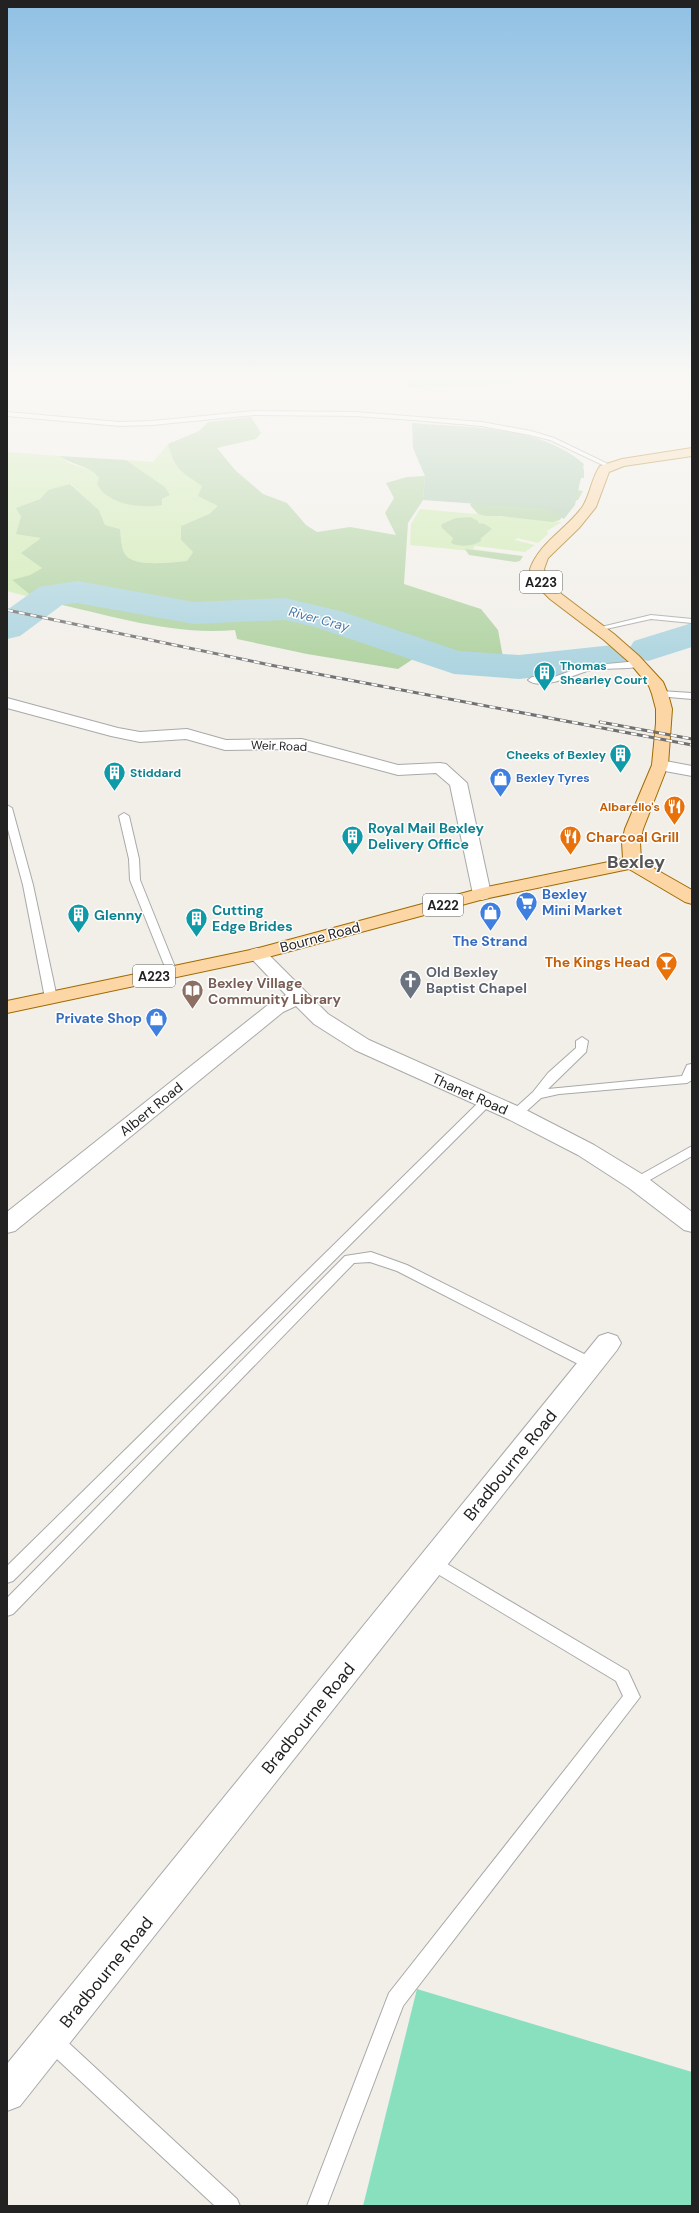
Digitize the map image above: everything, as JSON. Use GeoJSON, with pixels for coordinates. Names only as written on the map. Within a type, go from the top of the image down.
{"type":"FeatureCollection","features":[{"type":"Feature","properties":{"kind":"main road","name":"A223"},"geometry":{"type":"LineString","coordinates":[[599,477],[596,495],[589,507],[574,525],[542,556],[537,570],[539,580],[555,596],[621,647],[636,661],[657,685],[660,694],[664,709],[660,765],[634,829],[631,842],[632,863]]}},
{"type":"Feature","properties":{"kind":"main road","name":"Bourne Road"},"geometry":{"type":"LineString","coordinates":[[7,1007],[257,954],[482,894],[632,863]]}},
{"type":"Feature","properties":{"kind":"main road"},"geometry":{"type":"LineString","coordinates":[[632,863],[692,898]]}},
{"type":"Feature","properties":{"kind":"street","name":"Weir Road"},"geometry":{"type":"LineString","coordinates":[[7,703],[117,733],[140,737],[187,734],[225,745],[302,744],[398,770],[440,768],[458,783],[482,894]]}},
{"type":"Feature","properties":{"kind":"street"},"geometry":{"type":"LineString","coordinates":[[660,765],[692,771]]}},
{"type":"Feature","properties":{"kind":"street","name":"Thanet Road"},"geometry":{"type":"LineString","coordinates":[[257,954],[320,1019],[362,1045],[516,1114],[586,1150],[637,1182],[692,1224]]}},
{"type":"Feature","properties":{"kind":"street","name":"Albert Road"},"geometry":{"type":"LineString","coordinates":[[7,1225],[276,1008],[298,997]]}},
{"type":"Feature","properties":{"kind":"street","name":"Bradbourne Road"},"geometry":{"type":"LineString","coordinates":[[7,2094],[599,1353]]}},
{"type":"Feature","properties":{"kind":"lane"},"geometry":{"type":"LineString","coordinates":[[597,629],[651,617],[692,621]]}},
{"type":"Feature","properties":{"kind":"lane"},"geometry":{"type":"LineString","coordinates":[[532,680],[554,680],[569,676],[585,669],[636,661]]}},
{"type":"Feature","properties":{"kind":"lane"},"geometry":{"type":"LineString","coordinates":[[660,694],[692,696]]}},
{"type":"Feature","properties":{"kind":"lane"},"geometry":{"type":"LineString","coordinates":[[7,808],[28,885],[51,998]]}},
{"type":"Feature","properties":{"kind":"lane"},"geometry":{"type":"LineString","coordinates":[[124,816],[134,859],[135,880],[172,972]]}},
{"type":"Feature","properties":{"kind":"lane"},"geometry":{"type":"LineString","coordinates":[[516,1114],[537,1095],[545,1081],[572,1060],[582,1049],[582,1041]]}},
{"type":"Feature","properties":{"kind":"lane"},"geometry":{"type":"LineString","coordinates":[[537,1095],[559,1090],[687,1079],[691,1068]]}},
{"type":"Feature","properties":{"kind":"lane"},"geometry":{"type":"LineString","coordinates":[[7,1576],[487,1101]]}},
{"type":"Feature","properties":{"kind":"lane"},"geometry":{"type":"LineString","coordinates":[[637,1182],[692,1150]]}},
{"type":"Feature","properties":{"kind":"lane"},"geometry":{"type":"LineString","coordinates":[[7,1609],[350,1259],[371,1257],[402,1268],[599,1353]]}},
{"type":"Feature","properties":{"kind":"lane"},"geometry":{"type":"LineString","coordinates":[[317,2206],[396,2000],[632,1697],[622,1676],[432,1562]]}},
{"type":"Feature","properties":{"kind":"lane"},"geometry":{"type":"LineString","coordinates":[[51,2040],[230,2206]]}},
{"type":"Feature","properties":{"kind":"green space"},"geometry":{"type":"Polygon","coordinates":[[[7,477],[99,477],[100,479],[162,499],[170,495],[165,487],[151,477],[192,477],[203,486],[219,506],[209,514],[181,526],[181,540],[193,552],[187,561],[144,563],[129,558],[123,549],[120,529],[105,525],[99,510],[71,484],[48,490],[40,499],[16,508],[42,538],[42,568],[30,575],[13,581],[34,598],[7,591],[7,477]]]}},
{"type":"Feature","properties":{"kind":"green space"},"geometry":{"type":"Polygon","coordinates":[[[151,477],[165,487],[170,495],[162,499],[162,505],[140,506],[125,504],[111,498],[102,491],[97,484],[99,478],[151,477]]]}},
{"type":"Feature","properties":{"kind":"green space"},"geometry":{"type":"Polygon","coordinates":[[[190,477],[243,477],[263,494],[287,503],[306,525],[317,532],[350,527],[396,535],[385,513],[394,498],[386,483],[406,477],[425,477],[423,500],[408,523],[404,584],[481,609],[498,630],[503,657],[501,660],[462,659],[435,650],[416,657],[398,669],[307,654],[237,639],[235,630],[188,630],[118,618],[34,598],[12,580],[30,575],[42,568],[21,553],[41,538],[16,534],[21,517],[16,508],[40,499],[48,490],[70,484],[99,510],[105,525],[120,529],[123,549],[129,558],[144,563],[163,563],[187,561],[193,552],[181,540],[181,526],[209,514],[218,506],[198,496],[202,486],[190,477]]]}},
{"type":"Feature","properties":{"kind":"green space"},"geometry":{"type":"Polygon","coordinates":[[[425,477],[581,477],[575,505],[564,519],[548,509],[423,500],[425,477]]]}},
{"type":"Feature","properties":{"kind":"green space"},"geometry":{"type":"Polygon","coordinates":[[[543,477],[584,477],[575,478],[577,490],[583,491],[578,500],[572,502],[560,520],[553,522],[478,514],[470,505],[473,501],[543,477]]]}},
{"type":"Feature","properties":{"kind":"green space"},"geometry":{"type":"Polygon","coordinates":[[[420,509],[562,522],[547,531],[548,534],[538,543],[517,538],[515,540],[535,545],[525,552],[475,546],[473,549],[523,556],[410,545],[411,524],[420,509]]]}},
{"type":"Feature","properties":{"kind":"green space"},"geometry":{"type":"Polygon","coordinates":[[[470,517],[478,521],[478,523],[485,524],[492,529],[480,539],[482,540],[475,544],[462,546],[451,543],[453,538],[441,527],[442,524],[456,518],[470,517]]]}},
{"type":"Feature","properties":{"kind":"green space"},"geometry":{"type":"Polygon","coordinates":[[[465,549],[523,556],[520,561],[515,562],[469,555],[465,549]]]}},
{"type":"Feature","properties":{"kind":"green space"},"geometry":{"type":"Polygon","coordinates":[[[417,1989],[692,2072],[692,2206],[363,2206],[417,1989]]]}},
{"type":"Feature","properties":{"kind":"waterway","name":"River Cray"},"geometry":{"type":"LineString","coordinates":[[7,628],[52,595],[77,592],[194,613],[285,609],[327,619],[454,662],[519,667],[613,657]]}},
{"type":"Feature","properties":{"kind":"waterway","name":"River Cray"},"geometry":{"type":"LineString","coordinates":[[648,649],[692,634]]}},
{"type":"Feature","properties":{"kind":"railway"},"geometry":{"type":"LineString","coordinates":[[7,610],[270,665],[692,745]]}},
{"type":"Feature","properties":{"kind":"railway"},"geometry":{"type":"LineString","coordinates":[[600,722],[692,739]]}},
{"type":"Feature","properties":{"kind":"place","name":"Thomas Shearley Court"},"geometry":{"type":"Point","coordinates":[544,692]}},
{"type":"Feature","properties":{"kind":"place","name":"Cheeks of Bexley"},"geometry":{"type":"Point","coordinates":[621,774]}},
{"type":"Feature","properties":{"kind":"place","name":"Stiddard"},"geometry":{"type":"Point","coordinates":[114,792]}},
{"type":"Feature","properties":{"kind":"place","name":"Bexley Tyres"},"geometry":{"type":"Point","coordinates":[500,798]}},
{"type":"Feature","properties":{"kind":"place","name":"Albarello's"},"geometry":{"type":"Point","coordinates":[675,826]}},
{"type":"Feature","properties":{"kind":"place","name":"Royal Mail Bexley Delivery Office"},"geometry":{"type":"Point","coordinates":[352,856]}},
{"type":"Feature","properties":{"kind":"place","name":"Charcoal Grill"},"geometry":{"type":"Point","coordinates":[570,856]}},
{"type":"Feature","properties":{"kind":"place","name":"Bexley Mini Market"},"geometry":{"type":"Point","coordinates":[527,922]}},
{"type":"Feature","properties":{"kind":"place","name":"The Strand"},"geometry":{"type":"Point","coordinates":[490,932]}},
{"type":"Feature","properties":{"kind":"place","name":"Glenny"},"geometry":{"type":"Point","coordinates":[79,934]}},
{"type":"Feature","properties":{"kind":"place","name":"Cutting Edge Brides"},"geometry":{"type":"Point","coordinates":[196,938]}},
{"type":"Feature","properties":{"kind":"place","name":"The Kings Head"},"geometry":{"type":"Point","coordinates":[666,982]}},
{"type":"Feature","properties":{"kind":"place","name":"Old Bexley Baptist Chapel"},"geometry":{"type":"Point","coordinates":[411,1000]}},
{"type":"Feature","properties":{"kind":"place","name":"Bexley Village Community Library"},"geometry":{"type":"Point","coordinates":[193,1010]}},
{"type":"Feature","properties":{"kind":"place","name":"Private Shop"},"geometry":{"type":"Point","coordinates":[157,1038]}},
{"type":"Feature","properties":{"kind":"district","name":"Bexley"},"geometry":{"type":"Point","coordinates":[636,862]}}]}
